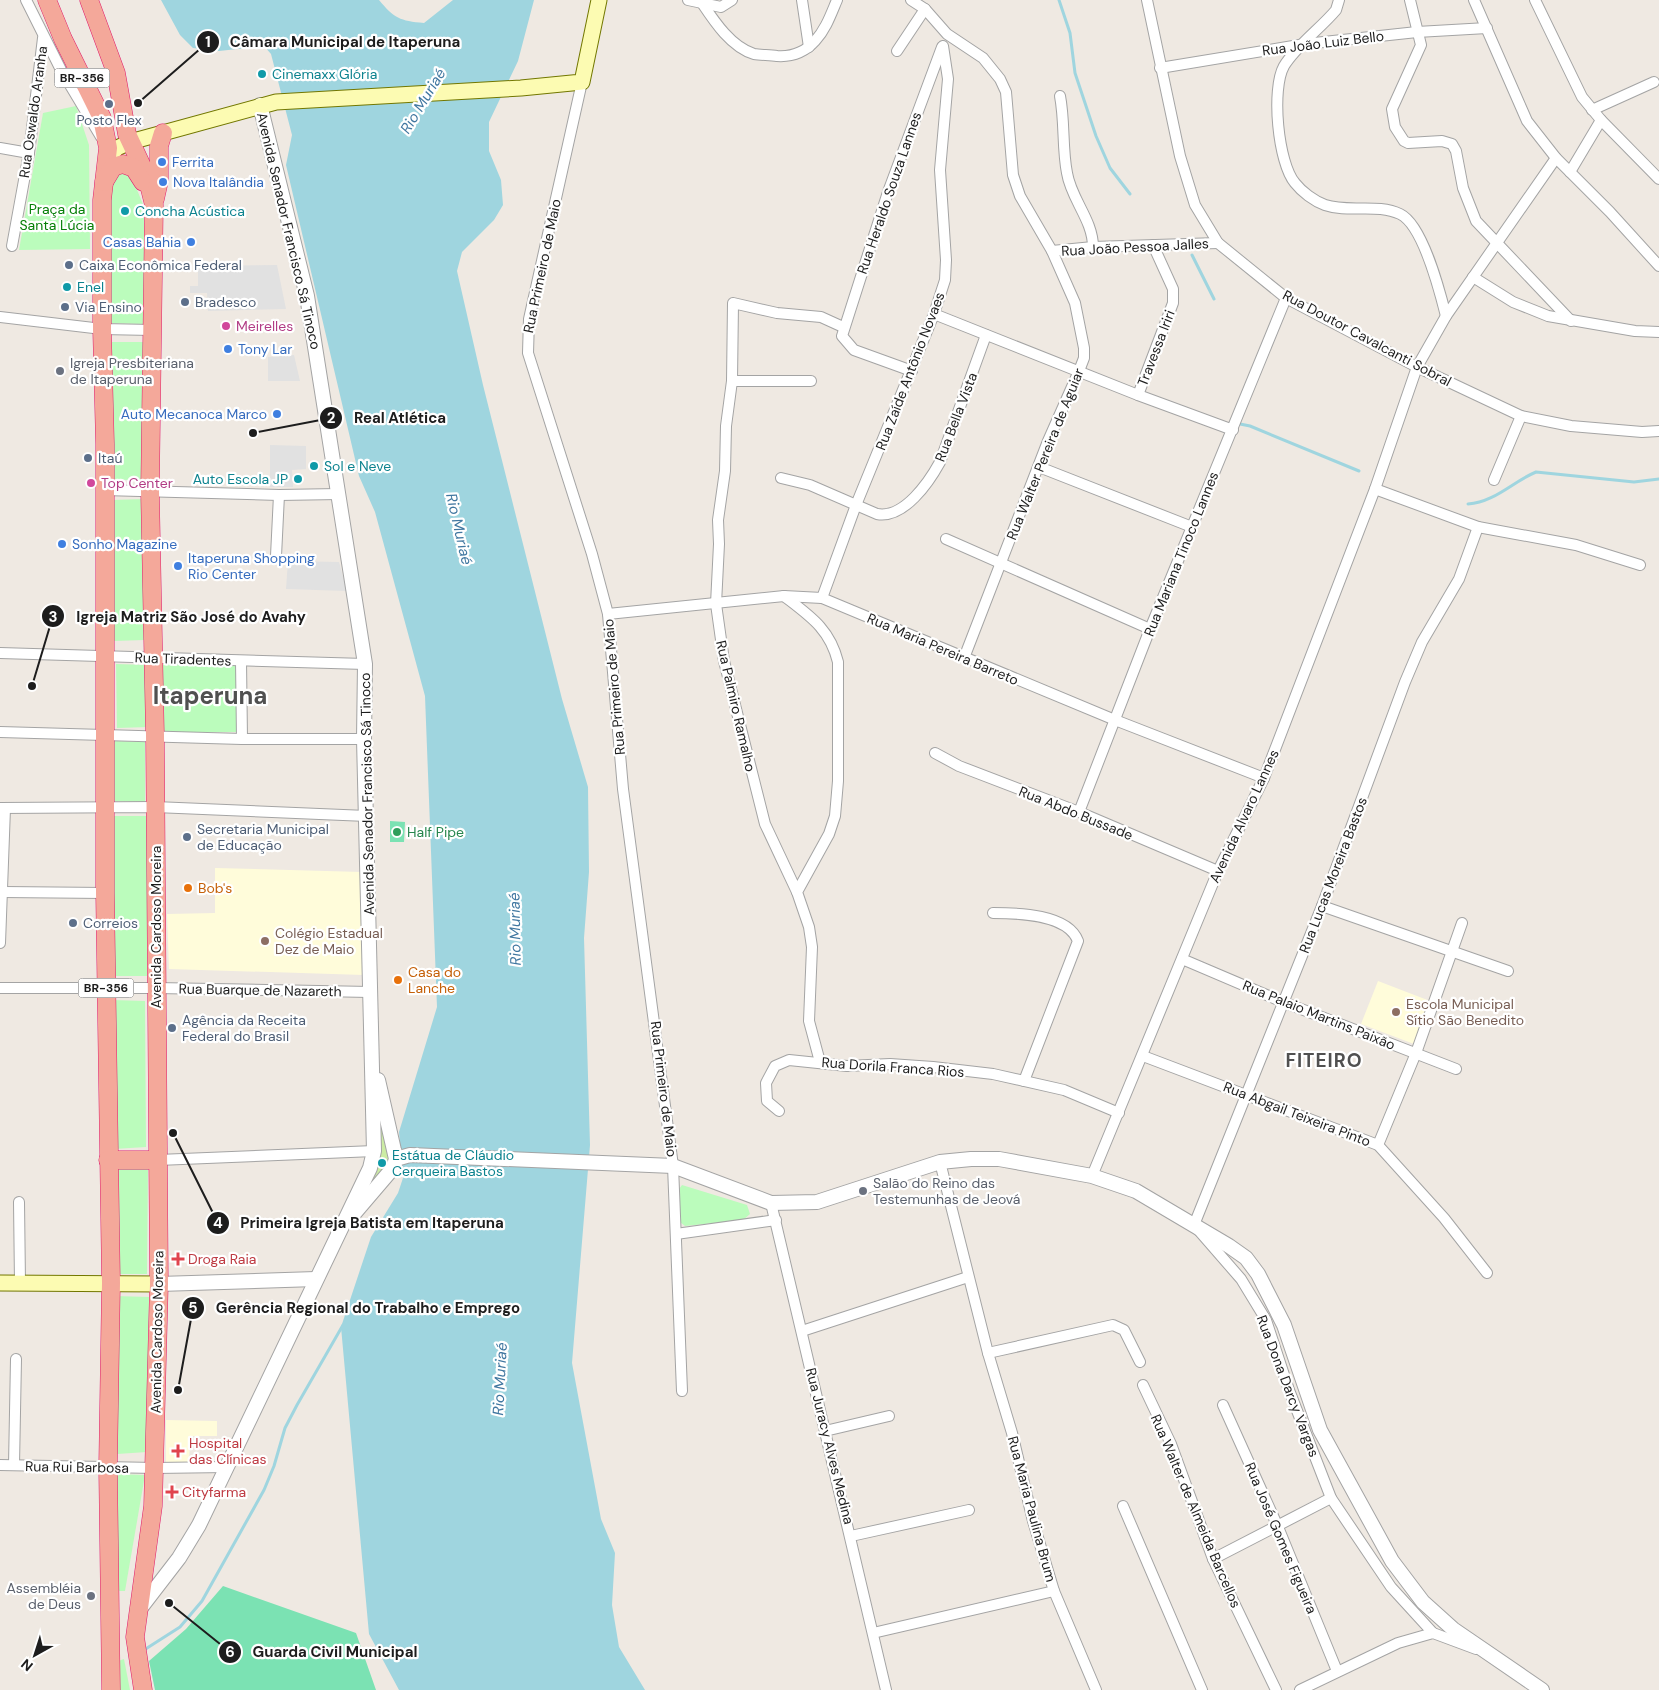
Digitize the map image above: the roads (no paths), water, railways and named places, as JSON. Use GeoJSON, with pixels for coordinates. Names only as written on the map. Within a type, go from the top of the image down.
{"type":"FeatureCollection","features":[{"type":"Feature","properties":{"kind":"highway","name":"BR-356"},"geometry":{"type":"LineString","coordinates":[[47,0],[63,39],[102,118],[108,153],[104,183],[95,329],[104,490],[106,736],[104,893],[110,1283],[108,1467],[111,1690]]}},
{"type":"Feature","properties":{"kind":"highway","name":"BR-356"},"geometry":{"type":"LineString","coordinates":[[89,0],[116,73],[130,142],[147,177],[154,205]]}},
{"type":"Feature","properties":{"kind":"highway"},"geometry":{"type":"LineString","coordinates":[[154,205],[160,181],[159,146],[163,133]]}},
{"type":"Feature","properties":{"kind":"highway"},"geometry":{"type":"LineString","coordinates":[[104,183],[115,166],[129,165],[140,176],[154,205]]}},
{"type":"Feature","properties":{"kind":"highway","name":"Avenida Cardoso Moreira"},"geometry":{"type":"LineString","coordinates":[[136,1652],[137,1613],[153,1506],[158,1284],[156,807],[150,492],[154,205]]}},
{"type":"Feature","properties":{"kind":"highway"},"geometry":{"type":"LineString","coordinates":[[108,1160],[158,1160]]}},
{"type":"Feature","properties":{"kind":"highway"},"geometry":{"type":"LineString","coordinates":[[109,1646],[118,1638],[126,1638],[136,1652]]}},
{"type":"Feature","properties":{"kind":"highway","name":"BR-356"},"geometry":{"type":"LineString","coordinates":[[136,1652],[143,1690]]}},
{"type":"Feature","properties":{"kind":"main road","name":"Rua Primeiro de Maio"},"geometry":{"type":"LineString","coordinates":[[582,82],[599,0]]}},
{"type":"Feature","properties":{"kind":"main road"},"geometry":{"type":"LineString","coordinates":[[108,153],[130,142],[276,102],[521,88],[582,82]]}},
{"type":"Feature","properties":{"kind":"main road"},"geometry":{"type":"LineString","coordinates":[[0,1283],[158,1284]]}},
{"type":"Feature","properties":{"kind":"street"},"geometry":{"type":"LineString","coordinates":[[26,0],[43,38],[108,153]]}},
{"type":"Feature","properties":{"kind":"street"},"geometry":{"type":"LineString","coordinates":[[688,0],[721,7],[732,0]]}},
{"type":"Feature","properties":{"kind":"street"},"geometry":{"type":"LineString","coordinates":[[802,0],[809,46]]}},
{"type":"Feature","properties":{"kind":"street"},"geometry":{"type":"LineString","coordinates":[[702,3],[716,24],[732,40],[753,53],[784,56],[800,54],[809,46],[826,27],[837,0]]}},
{"type":"Feature","properties":{"kind":"street","name":"Rua Walter Pereira de Aguiar"},"geometry":{"type":"LineString","coordinates":[[912,0],[925,9],[947,34],[983,58],[1000,79],[1006,92],[1014,175],[1020,196],[1052,251],[1076,303],[1084,348],[1084,358],[1079,371],[1065,401],[964,658]]}},
{"type":"Feature","properties":{"kind":"street","name":"Rua Doutor Cavalcanti Sobral"},"geometry":{"type":"LineString","coordinates":[[1147,0],[1180,156],[1195,205],[1218,243],[1286,298],[1417,367],[1521,416],[1590,428],[1642,432],[1659,431]]}},
{"type":"Feature","properties":{"kind":"street"},"geometry":{"type":"LineString","coordinates":[[1339,0],[1336,10],[1283,67],[1278,84],[1279,135],[1284,158],[1293,182],[1316,201],[1326,205],[1385,210],[1401,214],[1415,230],[1421,242],[1446,316]]}},
{"type":"Feature","properties":{"kind":"street"},"geometry":{"type":"LineString","coordinates":[[1410,0],[1422,45],[1394,102],[1393,118],[1395,127],[1408,143],[1442,140],[1452,144],[1456,151],[1470,209],[1476,222],[1571,322]]}},
{"type":"Feature","properties":{"kind":"street"},"geometry":{"type":"LineString","coordinates":[[1474,0],[1527,121],[1556,158],[1610,212],[1659,266]]}},
{"type":"Feature","properties":{"kind":"street"},"geometry":{"type":"LineString","coordinates":[[1536,0],[1582,96],[1601,120],[1659,179]]}},
{"type":"Feature","properties":{"kind":"street"},"geometry":{"type":"LineString","coordinates":[[897,51],[925,9]]}},
{"type":"Feature","properties":{"kind":"street","name":"Rua João Luiz Bello"},"geometry":{"type":"LineString","coordinates":[[1160,68],[1305,44],[1417,32],[1487,28]]}},
{"type":"Feature","properties":{"kind":"street","name":"Rua Heraldo Souza Lannes"},"geometry":{"type":"LineString","coordinates":[[843,328],[895,170],[947,34]]}},
{"type":"Feature","properties":{"kind":"street","name":"Rua Oswaldo Aranha"},"geometry":{"type":"LineString","coordinates":[[12,246],[29,153],[43,38]]}},
{"type":"Feature","properties":{"kind":"street","name":"Rua Zaíde Antônio Novaes"},"geometry":{"type":"LineString","coordinates":[[822,598],[856,505],[912,371],[945,280],[946,260],[940,188],[948,79],[943,46]]}},
{"type":"Feature","properties":{"kind":"street","name":"Rua Primeiro de Maio"},"geometry":{"type":"LineString","coordinates":[[582,82],[539,268],[529,319],[528,353],[592,554],[608,614],[623,788],[673,1166],[682,1391]]}},
{"type":"Feature","properties":{"kind":"street"},"geometry":{"type":"LineString","coordinates":[[1592,110],[1654,82]]}},
{"type":"Feature","properties":{"kind":"street"},"geometry":{"type":"LineString","coordinates":[[1060,96],[1065,128],[1067,173],[1088,225],[1093,247]]}},
{"type":"Feature","properties":{"kind":"street","name":"Avenida Senador Francisco Sá Tinoco"},"geometry":{"type":"LineString","coordinates":[[137,1613],[179,1558],[199,1525],[370,1168],[374,1151],[364,740],[365,664],[306,296],[260,105]]}},
{"type":"Feature","properties":{"kind":"street"},"geometry":{"type":"LineString","coordinates":[[1570,172],[1601,120]]}},
{"type":"Feature","properties":{"kind":"street"},"geometry":{"type":"LineString","coordinates":[[0,148],[29,153]]}},
{"type":"Feature","properties":{"kind":"street","name":"Avenida Alvaro Lannes"},"geometry":{"type":"LineString","coordinates":[[1092,1176],[1218,871],[1264,778],[1375,489],[1417,367],[1446,316],[1556,158]]}},
{"type":"Feature","properties":{"kind":"street","name":"Rua João Pessoa Jalles"},"geometry":{"type":"LineString","coordinates":[[1052,251],[1093,247],[1218,243]]}},
{"type":"Feature","properties":{"kind":"street","name":"Travessa Iriri"},"geometry":{"type":"LineString","coordinates":[[1138,395],[1173,303],[1172,289],[1153,245]]}},
{"type":"Feature","properties":{"kind":"street"},"geometry":{"type":"LineString","coordinates":[[1473,277],[1522,306],[1548,316],[1571,322],[1635,332],[1659,332]]}},
{"type":"Feature","properties":{"kind":"street","name":"Rua Mariana Tinoco Lannes"},"geometry":{"type":"LineString","coordinates":[[1079,812],[1150,629],[1286,298]]}},
{"type":"Feature","properties":{"kind":"street","name":"Rua Palmiro Ramalho"},"geometry":{"type":"LineString","coordinates":[[820,1062],[809,1021],[812,947],[809,927],[796,892],[765,824],[726,671],[716,604],[719,544],[718,520],[725,471],[726,426],[732,381],[733,302],[777,313],[821,317],[843,328]]}},
{"type":"Feature","properties":{"kind":"street"},"geometry":{"type":"LineString","coordinates":[[934,314],[1138,395],[1233,430]]}},
{"type":"Feature","properties":{"kind":"street"},"geometry":{"type":"LineString","coordinates":[[0,318],[95,329],[152,330]]}},
{"type":"Feature","properties":{"kind":"street"},"geometry":{"type":"LineString","coordinates":[[843,328],[842,336],[854,350],[912,371]]}},
{"type":"Feature","properties":{"kind":"street","name":"Rua Bella Vista"},"geometry":{"type":"LineString","coordinates":[[781,478],[810,484],[878,514],[890,514],[906,504],[932,476],[946,444],[986,336]]}},
{"type":"Feature","properties":{"kind":"street"},"geometry":{"type":"LineString","coordinates":[[732,381],[811,381]]}},
{"type":"Feature","properties":{"kind":"street"},"geometry":{"type":"LineString","coordinates":[[1494,480],[1521,416]]}},
{"type":"Feature","properties":{"kind":"street"},"geometry":{"type":"LineString","coordinates":[[1039,467],[1192,527]]}},
{"type":"Feature","properties":{"kind":"street"},"geometry":{"type":"LineString","coordinates":[[1375,489],[1478,527],[1576,545],[1640,565]]}},
{"type":"Feature","properties":{"kind":"street"},"geometry":{"type":"LineString","coordinates":[[104,490],[279,495],[339,494]]}},
{"type":"Feature","properties":{"kind":"street"},"geometry":{"type":"LineString","coordinates":[[276,556],[279,495]]}},
{"type":"Feature","properties":{"kind":"street","name":"Rua Lucas Moreira Bastos"},"geometry":{"type":"LineString","coordinates":[[1194,1225],[1322,906],[1405,682],[1426,635],[1459,579],[1478,527]]}},
{"type":"Feature","properties":{"kind":"street"},"geometry":{"type":"LineString","coordinates":[[946,539],[1150,629]]}},
{"type":"Feature","properties":{"kind":"street"},"geometry":{"type":"LineString","coordinates":[[784,596],[827,633],[834,646],[838,662],[838,781],[835,816],[829,834],[796,892]]}},
{"type":"Feature","properties":{"kind":"street","name":"Rua Maria Pereira Barreto"},"geometry":{"type":"LineString","coordinates":[[608,614],[784,596],[822,598],[1116,720],[1264,778]]}},
{"type":"Feature","properties":{"kind":"street","name":"Rua Tiradentes"},"geometry":{"type":"LineString","coordinates":[[0,653],[365,664]]}},
{"type":"Feature","properties":{"kind":"street"},"geometry":{"type":"LineString","coordinates":[[241,661],[242,739]]}},
{"type":"Feature","properties":{"kind":"street"},"geometry":{"type":"LineString","coordinates":[[0,732],[242,739],[364,740]]}},
{"type":"Feature","properties":{"kind":"street","name":"Rua Abdo Bussade"},"geometry":{"type":"LineString","coordinates":[[935,753],[977,774],[1079,812],[1218,871]]}},
{"type":"Feature","properties":{"kind":"street"},"geometry":{"type":"LineString","coordinates":[[0,943],[3,892],[3,808],[156,807],[367,816]]}},
{"type":"Feature","properties":{"kind":"street"},"geometry":{"type":"LineString","coordinates":[[3,892],[104,893]]}},
{"type":"Feature","properties":{"kind":"street"},"geometry":{"type":"LineString","coordinates":[[1322,906],[1508,971]]}},
{"type":"Feature","properties":{"kind":"street"},"geometry":{"type":"LineString","coordinates":[[993,914],[1014,913],[1043,918],[1070,929],[1075,933],[1078,941],[1024,1081]]}},
{"type":"Feature","properties":{"kind":"street"},"geometry":{"type":"LineString","coordinates":[[1378,1145],[1416,1053],[1462,923]]}},
{"type":"Feature","properties":{"kind":"street","name":"Rua Palaio Martins Paixão"},"geometry":{"type":"LineString","coordinates":[[1182,959],[1283,1002],[1456,1069]]}},
{"type":"Feature","properties":{"kind":"street","name":"Rua Buarque de Nazareth"},"geometry":{"type":"LineString","coordinates":[[0,988],[156,988],[370,992]]}},
{"type":"Feature","properties":{"kind":"street","name":"Rua Abgail Teixeira Pinto"},"geometry":{"type":"LineString","coordinates":[[1143,1056],[1378,1145],[1444,1218],[1487,1273]]}},
{"type":"Feature","properties":{"kind":"street","name":"Rua Dorila Franca Rios"},"geometry":{"type":"LineString","coordinates":[[779,1111],[767,1101],[765,1092],[769,1074],[775,1066],[789,1060],[847,1066],[890,1064],[993,1074],[1064,1090],[1119,1113]]}},
{"type":"Feature","properties":{"kind":"street"},"geometry":{"type":"LineString","coordinates":[[338,1232],[387,1175],[396,1159],[383,1095],[373,1065]]}},
{"type":"Feature","properties":{"kind":"street"},"geometry":{"type":"LineString","coordinates":[[158,1160],[374,1151]]}},
{"type":"Feature","properties":{"kind":"street","name":"Rua Dona Darcy Vargas"},"geometry":{"type":"LineString","coordinates":[[396,1159],[410,1155],[673,1166],[771,1203],[817,1202],[940,1162],[999,1159],[1092,1176],[1136,1191],[1194,1225],[1241,1279],[1266,1320],[1331,1498],[1391,1587],[1432,1633]]}},
{"type":"Feature","properties":{"kind":"street","name":"Rua Maria Paulina Brum"},"geometry":{"type":"LineString","coordinates":[[940,1162],[968,1277],[1012,1433],[1033,1521],[1054,1591],[1096,1690]]}},
{"type":"Feature","properties":{"kind":"street"},"geometry":{"type":"LineString","coordinates":[[19,1202],[20,1283]]}},
{"type":"Feature","properties":{"kind":"street","name":"Rua Juracy Alves Medina"},"geometry":{"type":"LineString","coordinates":[[771,1203],[886,1690]]}},
{"type":"Feature","properties":{"kind":"street"},"geometry":{"type":"LineString","coordinates":[[676,1234],[776,1220]]}},
{"type":"Feature","properties":{"kind":"street"},"geometry":{"type":"LineString","coordinates":[[1194,1225],[1246,1258],[1258,1274],[1284,1324],[1320,1430],[1392,1561],[1423,1602],[1453,1630],[1542,1690]]}},
{"type":"Feature","properties":{"kind":"street"},"geometry":{"type":"LineString","coordinates":[[802,1331],[968,1277]]}},
{"type":"Feature","properties":{"kind":"street"},"geometry":{"type":"LineString","coordinates":[[158,1284],[316,1279]]}},
{"type":"Feature","properties":{"kind":"street"},"geometry":{"type":"LineString","coordinates":[[988,1352],[1113,1325],[1124,1330],[1140,1362]]}},
{"type":"Feature","properties":{"kind":"street"},"geometry":{"type":"LineString","coordinates":[[14,1466],[16,1359]]}},
{"type":"Feature","properties":{"kind":"street","name":"Rua Walter de Almeida Barcellos"},"geometry":{"type":"LineString","coordinates":[[1143,1385],[1171,1444],[1213,1559],[1276,1690]]}},
{"type":"Feature","properties":{"kind":"street","name":"Rua José Gomes Figueira"},"geometry":{"type":"LineString","coordinates":[[1222,1405],[1278,1527],[1337,1671]]}},
{"type":"Feature","properties":{"kind":"street"},"geometry":{"type":"LineString","coordinates":[[825,1431],[889,1416]]}},
{"type":"Feature","properties":{"kind":"street","name":"Rua Rui Barbosa"},"geometry":{"type":"LineString","coordinates":[[0,1465],[155,1468],[227,1467]]}},
{"type":"Feature","properties":{"kind":"street"},"geometry":{"type":"LineString","coordinates":[[1213,1559],[1331,1498]]}},
{"type":"Feature","properties":{"kind":"street"},"geometry":{"type":"LineString","coordinates":[[1123,1506],[1202,1690]]}},
{"type":"Feature","properties":{"kind":"street"},"geometry":{"type":"LineString","coordinates":[[851,1536],[969,1510]]}},
{"type":"Feature","properties":{"kind":"street"},"geometry":{"type":"LineString","coordinates":[[873,1633],[1054,1591]]}},
{"type":"Feature","properties":{"kind":"street"},"geometry":{"type":"LineString","coordinates":[[1300,1690],[1398,1642],[1432,1633],[1484,1652]]}},
{"type":"Feature","properties":{"kind":"water","name":"Rio Muriaé"},"geometry":{"type":"Polygon","coordinates":[[[161,0],[379,0],[398,18],[424,23],[453,0],[534,0],[518,61],[489,122],[489,151],[501,180],[503,205],[494,220],[462,252],[457,271],[483,385],[562,699],[588,787],[589,872],[584,938],[590,1145],[572,1363],[601,1519],[615,1553],[612,1605],[619,1647],[645,1690],[399,1690],[369,1634],[341,1327],[371,1237],[398,1193],[403,1178],[399,1132],[437,1007],[425,696],[375,512],[359,476],[286,165],[292,135],[271,54],[264,46],[219,51],[193,48],[180,35],[161,0]]]}},
{"type":"Feature","properties":{"kind":"waterway"},"geometry":{"type":"LineString","coordinates":[[1059,0],[1070,33],[1075,73],[1096,136],[1110,168],[1130,194]]}},
{"type":"Feature","properties":{"kind":"waterway"},"geometry":{"type":"LineString","coordinates":[[1192,255],[1214,299]]}},
{"type":"Feature","properties":{"kind":"waterway"},"geometry":{"type":"LineString","coordinates":[[1240,424],[1250,426],[1359,471]]}},
{"type":"Feature","properties":{"kind":"waterway"},"geometry":{"type":"LineString","coordinates":[[1468,504],[1487,500],[1536,472],[1634,482],[1659,479]]}},
{"type":"Feature","properties":{"kind":"waterway"},"geometry":{"type":"LineString","coordinates":[[144,1650],[180,1627],[202,1601],[264,1490],[274,1466],[285,1428],[343,1325]]}},
{"type":"Feature","properties":{"kind":"place","name":"Cinemaxx Glória"},"geometry":{"type":"Point","coordinates":[262,74]}},
{"type":"Feature","properties":{"kind":"place","name":"Câmara Municipal de Itaperuna"},"geometry":{"type":"Point","coordinates":[138,103]}},
{"type":"Feature","properties":{"kind":"place","name":"Posto Flex"},"geometry":{"type":"Point","coordinates":[109,104]}},
{"type":"Feature","properties":{"kind":"place","name":"Ferrita"},"geometry":{"type":"Point","coordinates":[162,162]}},
{"type":"Feature","properties":{"kind":"place","name":"Nova Italândia"},"geometry":{"type":"Point","coordinates":[163,182]}},
{"type":"Feature","properties":{"kind":"place","name":"Concha Acústica"},"geometry":{"type":"Point","coordinates":[125,211]}},
{"type":"Feature","properties":{"kind":"place","name":"Casas Bahia"},"geometry":{"type":"Point","coordinates":[191,242]}},
{"type":"Feature","properties":{"kind":"place","name":"Caixa Econômica Federal"},"geometry":{"type":"Point","coordinates":[69,265]}},
{"type":"Feature","properties":{"kind":"place","name":"Enel"},"geometry":{"type":"Point","coordinates":[67,287]}},
{"type":"Feature","properties":{"kind":"place","name":"Bradesco"},"geometry":{"type":"Point","coordinates":[185,302]}},
{"type":"Feature","properties":{"kind":"place","name":"Via Ensino"},"geometry":{"type":"Point","coordinates":[65,307]}},
{"type":"Feature","properties":{"kind":"place","name":"Meirelles"},"geometry":{"type":"Point","coordinates":[226,326]}},
{"type":"Feature","properties":{"kind":"place","name":"Tony Lar"},"geometry":{"type":"Point","coordinates":[228,349]}},
{"type":"Feature","properties":{"kind":"place","name":"Igreja Presbiteriana de Itaperuna"},"geometry":{"type":"Point","coordinates":[60,371]}},
{"type":"Feature","properties":{"kind":"place","name":"Auto Mecanoca Marco"},"geometry":{"type":"Point","coordinates":[277,414]}},
{"type":"Feature","properties":{"kind":"place","name":"Real Atlética"},"geometry":{"type":"Point","coordinates":[253,433]}},
{"type":"Feature","properties":{"kind":"place","name":"Itaú"},"geometry":{"type":"Point","coordinates":[88,458]}},
{"type":"Feature","properties":{"kind":"place","name":"Sol e Neve"},"geometry":{"type":"Point","coordinates":[314,466]}},
{"type":"Feature","properties":{"kind":"place","name":"Auto Escola JP"},"geometry":{"type":"Point","coordinates":[298,479]}},
{"type":"Feature","properties":{"kind":"place","name":"Top Center"},"geometry":{"type":"Point","coordinates":[91,483]}},
{"type":"Feature","properties":{"kind":"place","name":"Sonho Magazine"},"geometry":{"type":"Point","coordinates":[62,544]}},
{"type":"Feature","properties":{"kind":"place","name":"Itaperuna Shopping Rio Center"},"geometry":{"type":"Point","coordinates":[178,566]}},
{"type":"Feature","properties":{"kind":"place","name":"Igreja Matriz São José do Avahy"},"geometry":{"type":"Point","coordinates":[32,686]}},
{"type":"Feature","properties":{"kind":"place","name":"Half Pipe"},"geometry":{"type":"Point","coordinates":[397,832]}},
{"type":"Feature","properties":{"kind":"place","name":"Secretaria Municipal de Educação"},"geometry":{"type":"Point","coordinates":[187,837]}},
{"type":"Feature","properties":{"kind":"place","name":"Bob's"},"geometry":{"type":"Point","coordinates":[188,888]}},
{"type":"Feature","properties":{"kind":"place","name":"Correios"},"geometry":{"type":"Point","coordinates":[73,923]}},
{"type":"Feature","properties":{"kind":"place","name":"Colégio Estadual Dez de Maio"},"geometry":{"type":"Point","coordinates":[265,941]}},
{"type":"Feature","properties":{"kind":"place","name":"Casa do Lanche"},"geometry":{"type":"Point","coordinates":[398,980]}},
{"type":"Feature","properties":{"kind":"place","name":"Escola Municipal Sítio São Benedito"},"geometry":{"type":"Point","coordinates":[1396,1012]}},
{"type":"Feature","properties":{"kind":"place","name":"Agência da Receita Federal do Brasil"},"geometry":{"type":"Point","coordinates":[172,1028]}},
{"type":"Feature","properties":{"kind":"place","name":"Primeira Igreja Batista em Itaperuna"},"geometry":{"type":"Point","coordinates":[173,1133]}},
{"type":"Feature","properties":{"kind":"place","name":"Estátua de Cláudio Cerqueira Bastos"},"geometry":{"type":"Point","coordinates":[382,1163]}},
{"type":"Feature","properties":{"kind":"place","name":"Salão do Reino das Testemunhas de Jeová"},"geometry":{"type":"Point","coordinates":[863,1191]}},
{"type":"Feature","properties":{"kind":"place","name":"Droga Raia"},"geometry":{"type":"Point","coordinates":[178,1259]}},
{"type":"Feature","properties":{"kind":"place","name":"Gerência Regional do Trabalho e Emprego"},"geometry":{"type":"Point","coordinates":[178,1390]}},
{"type":"Feature","properties":{"kind":"place","name":"Hospital das Clínicas"},"geometry":{"type":"Point","coordinates":[178,1451]}},
{"type":"Feature","properties":{"kind":"place","name":"Cityfarma"},"geometry":{"type":"Point","coordinates":[172,1492]}},
{"type":"Feature","properties":{"kind":"place","name":"Assembléia de Deus"},"geometry":{"type":"Point","coordinates":[91,1596]}},
{"type":"Feature","properties":{"kind":"place","name":"Guarda Civil Municipal"},"geometry":{"type":"Point","coordinates":[169,1603]}},
{"type":"Feature","properties":{"kind":"district","name":"Itaperuna"},"geometry":{"type":"Point","coordinates":[210,696]}},
{"type":"Feature","properties":{"kind":"district","name":"FITEIRO"},"geometry":{"type":"Point","coordinates":[1324,1060]}},
{"type":"Feature","properties":{"kind":"park label","name":"Praça da Santa Lúcia"},"geometry":{"type":"Point","coordinates":[57,217]}}]}
